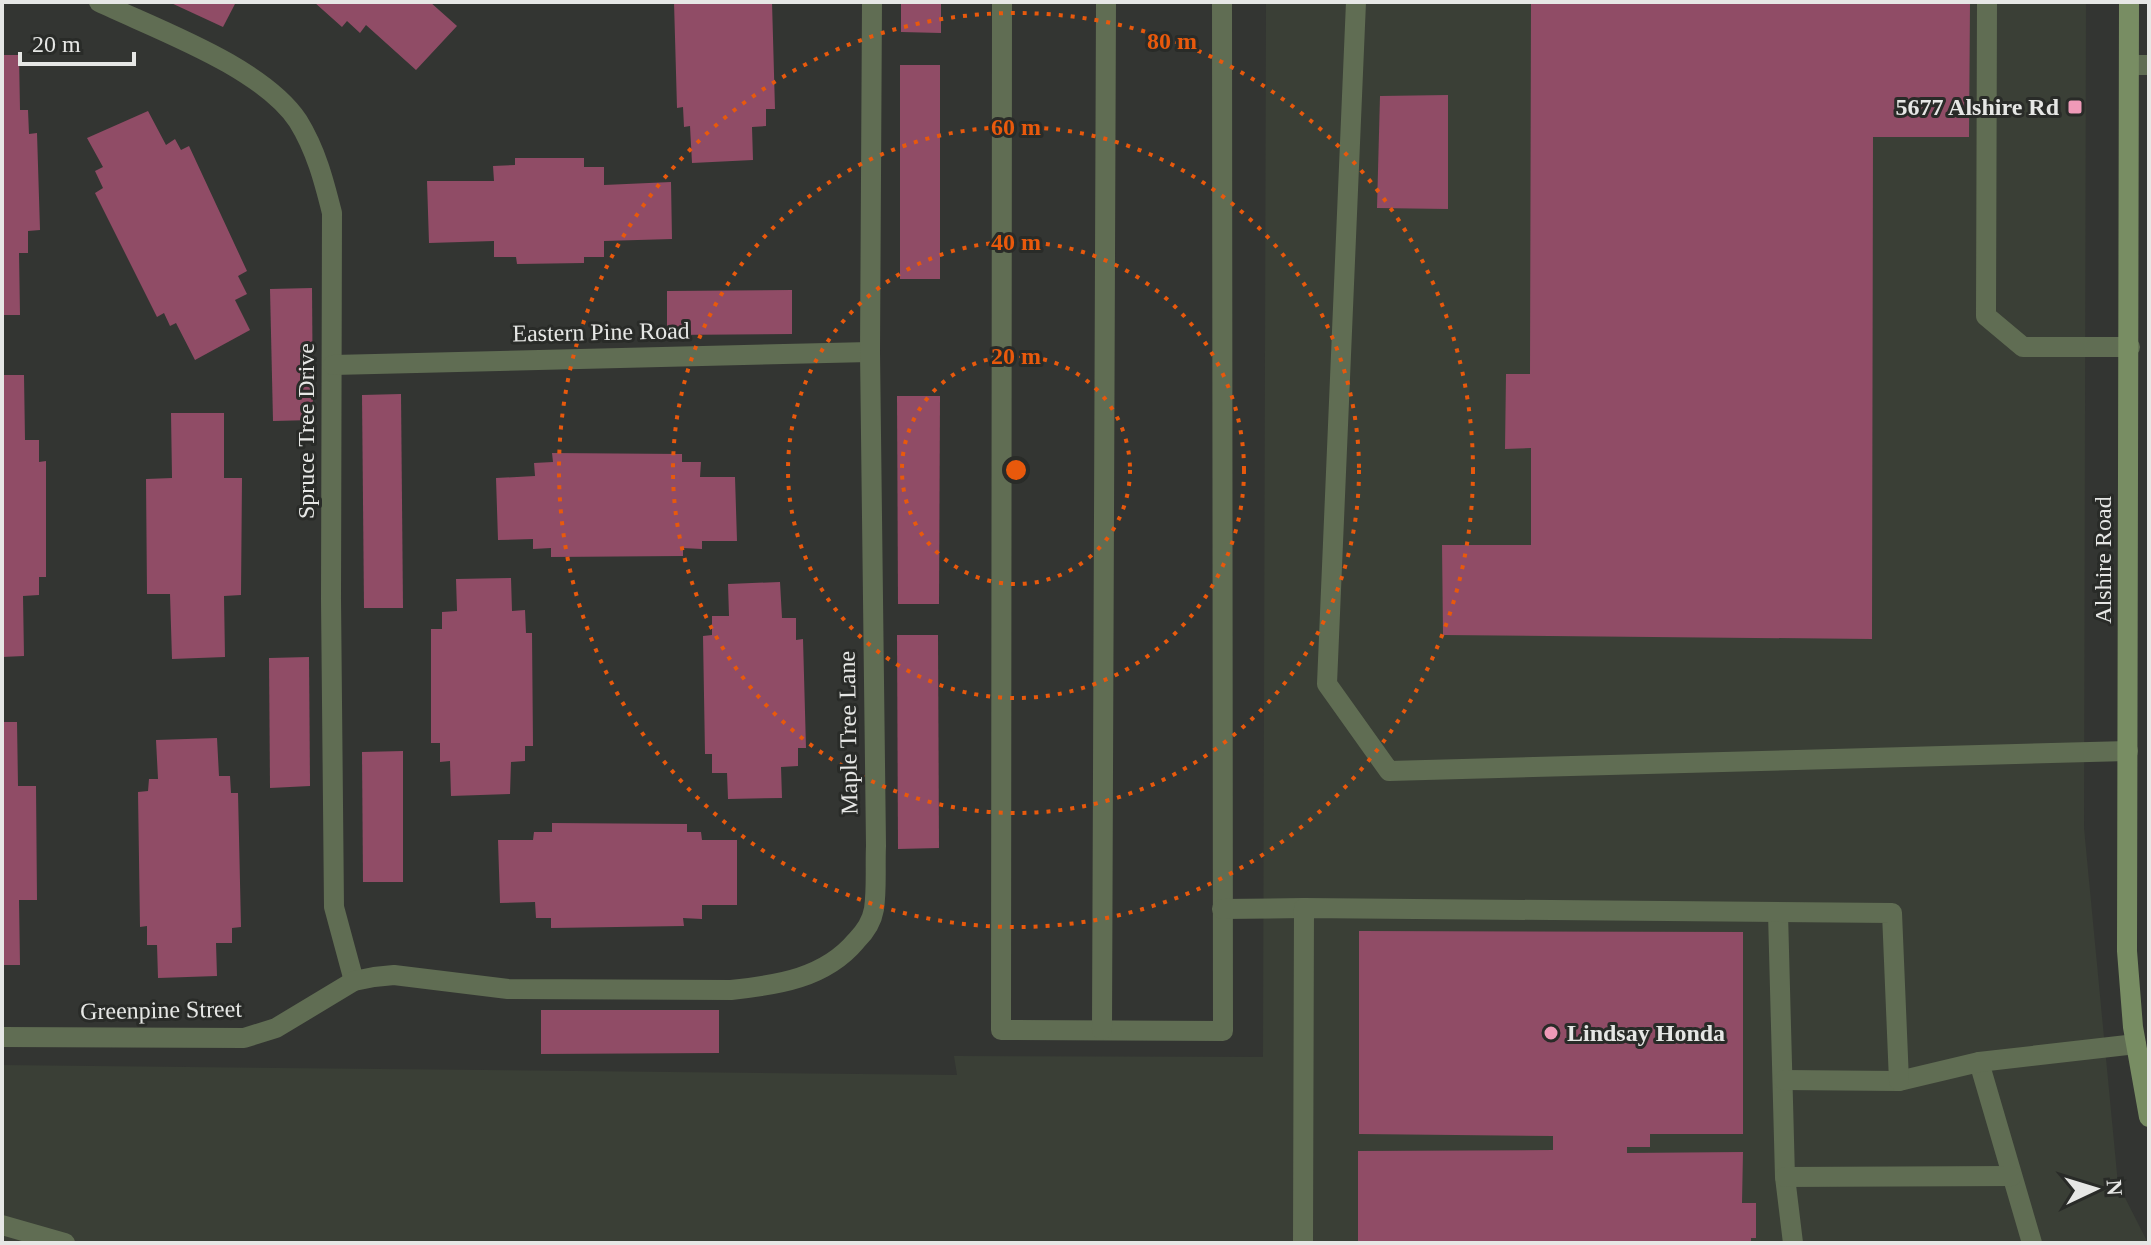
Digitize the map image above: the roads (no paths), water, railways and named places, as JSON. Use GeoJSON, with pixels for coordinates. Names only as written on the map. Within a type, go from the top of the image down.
{"type":"FeatureCollection","features":[{"type":"Feature","properties":{"kind":"street","name":"Spruce Tree Drive"},"geometry":{"type":"LineString","coordinates":[[99,2],[244,71],[274,93],[297,121],[320,164],[332,213],[334,907],[354,981]]}},
{"type":"Feature","properties":{"kind":"street","name":"Maple Tree Lane"},"geometry":{"type":"LineString","coordinates":[[354,981],[394,975],[508,989],[731,990],[799,978],[824,969],[845,955],[864,933],[874,911],[876,846],[870,352],[872,2]]}},
{"type":"Feature","properties":{"kind":"street"},"geometry":{"type":"LineString","coordinates":[[1002,2],[1001,1030],[1223,1031],[1222,2]]}},
{"type":"Feature","properties":{"kind":"street"},"geometry":{"type":"LineString","coordinates":[[1102,1030],[1106,2]]}},
{"type":"Feature","properties":{"kind":"street"},"geometry":{"type":"LineString","coordinates":[[1356,2],[1327,684],[1389,771],[2128,751]]}},
{"type":"Feature","properties":{"kind":"street"},"geometry":{"type":"LineString","coordinates":[[1987,2],[1986,316],[2023,347],[2130,347]]}},
{"type":"Feature","properties":{"kind":"street","name":"Alshire Road"},"geometry":{"type":"LineString","coordinates":[[2129,2],[2139,65],[2130,347],[2127,951],[2136,1044],[2149,1117]]}},
{"type":"Feature","properties":{"kind":"street","name":"Eastern Pine Road"},"geometry":{"type":"LineString","coordinates":[[333,365],[870,352]]}},
{"type":"Feature","properties":{"kind":"street"},"geometry":{"type":"LineString","coordinates":[[1303,1243],[1304,908]]}},
{"type":"Feature","properties":{"kind":"street"},"geometry":{"type":"LineString","coordinates":[[1222,909],[1892,913],[1899,1081]]}},
{"type":"Feature","properties":{"kind":"street"},"geometry":{"type":"LineString","coordinates":[[1778,913],[1785,1177],[1793,1243]]}},
{"type":"Feature","properties":{"kind":"street","name":"Greenpine Street"},"geometry":{"type":"LineString","coordinates":[[2,1037],[244,1038],[276,1028],[354,981]]}},
{"type":"Feature","properties":{"kind":"street"},"geometry":{"type":"LineString","coordinates":[[1784,1080],[1899,1081],[1979,1062],[2136,1044]]}},
{"type":"Feature","properties":{"kind":"street"},"geometry":{"type":"LineString","coordinates":[[1979,1062],[2032,1243]]}},
{"type":"Feature","properties":{"kind":"street"},"geometry":{"type":"LineString","coordinates":[[1785,1177],[2012,1176]]}},
{"type":"Feature","properties":{"kind":"street"},"geometry":{"type":"LineString","coordinates":[[2,1225],[65,1243]]}},
{"type":"Feature","properties":{"kind":"place","name":"5677 Alshire Rd"},"geometry":{"type":"Point","coordinates":[2075,107]}},
{"type":"Feature","properties":{"kind":"place","name":"Lindsay Honda"},"geometry":{"type":"Point","coordinates":[1551,1033]}}]}
